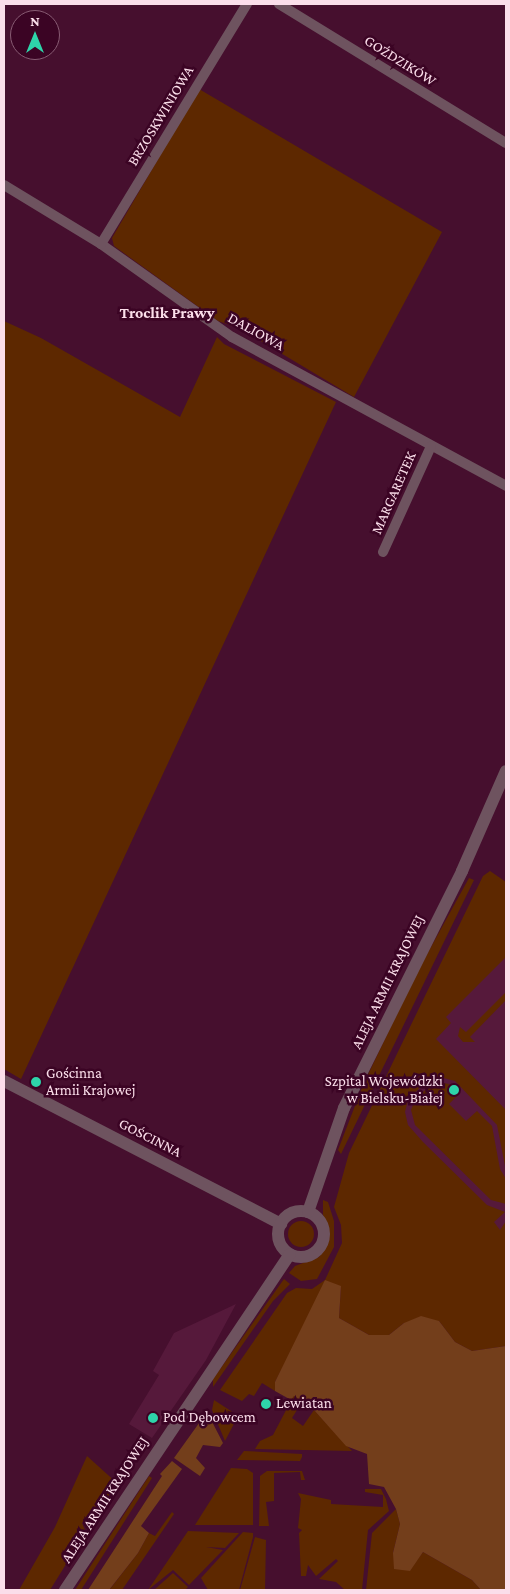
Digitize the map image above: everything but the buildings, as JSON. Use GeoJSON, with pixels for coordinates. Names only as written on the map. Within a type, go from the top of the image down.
{"type":"FeatureCollection","features":[{"type":"Feature","properties":{"kind":"street","name":"BRZOSKWINIOWA"},"geometry":{"type":"LineString","coordinates":[[101,244],[247,4]]}},
{"type":"Feature","properties":{"kind":"street","name":"GOŹDZIKÓW"},"geometry":{"type":"LineString","coordinates":[[279,4],[506,143]]}},
{"type":"Feature","properties":{"kind":"street","name":"DALIOWA"},"geometry":{"type":"LineString","coordinates":[[4,185],[101,244],[232,337],[506,486]]}},
{"type":"Feature","properties":{"kind":"street","name":"MARGARETEK"},"geometry":{"type":"LineString","coordinates":[[383,552],[431,446]]}},
{"type":"Feature","properties":{"kind":"street","name":"ALEJA ARMII KRAJOWEJ"},"geometry":{"type":"LineString","coordinates":[[308,1212],[344,1108],[462,871],[506,771]]}},
{"type":"Feature","properties":{"kind":"street","name":"GOŚCINNA"},"geometry":{"type":"LineString","coordinates":[[4,1081],[281,1224]]}},
{"type":"Feature","properties":{"kind":"street"},"geometry":{"type":"LineString","coordinates":[[308,1212],[320,1220],[323,1240],[310,1255],[290,1254],[279,1240],[281,1224],[290,1214],[308,1212]]}},
{"type":"Feature","properties":{"kind":"street","name":"ALEJA ARMII KRAJOWEJ"},"geometry":{"type":"LineString","coordinates":[[65,1590],[290,1254]]}},
{"type":"Feature","properties":{"kind":"shaded area"},"geometry":{"type":"Polygon","coordinates":[[[199,89],[442,232],[354,397],[239,328],[218,321],[114,246],[112,238],[199,89]]]}},
{"type":"Feature","properties":{"kind":"shaded area"},"geometry":{"type":"Polygon","coordinates":[[[4,321],[41,338],[180,417],[217,337],[224,344],[336,402],[21,1079],[4,1069],[4,321]]]}},
{"type":"Feature","properties":{"kind":"shaded area"},"geometry":{"type":"Polygon","coordinates":[[[490,871],[506,882],[506,957],[446,1017],[451,1023],[436,1039],[506,1110],[506,1171],[497,1125],[455,1081],[440,1077],[427,1080],[408,1100],[405,1112],[408,1125],[423,1142],[487,1205],[505,1212],[494,1222],[500,1230],[506,1221],[506,1346],[472,1351],[455,1342],[439,1321],[404,1323],[389,1335],[369,1335],[339,1318],[341,1286],[285,1363],[275,1382],[275,1391],[262,1383],[254,1396],[249,1394],[242,1401],[220,1390],[287,1293],[296,1288],[312,1289],[325,1280],[342,1243],[341,1225],[334,1207],[349,1153],[483,876],[490,871]]]}},
{"type":"Feature","properties":{"kind":"shaded area"},"geometry":{"type":"Polygon","coordinates":[[[469,878],[474,880],[341,1154],[338,1150],[363,1085],[415,976],[469,878]]]}},
{"type":"Feature","properties":{"kind":"shaded area","name":"Szpital Wojewódzki w Bielsku-Białej"},"geometry":{"type":"Polygon","coordinates":[[[506,891],[506,1243],[380,1135],[506,891]]]}},
{"type":"Feature","properties":{"kind":"shaded area"},"geometry":{"type":"Polygon","coordinates":[[[506,992],[506,1000],[470,1037],[475,1042],[463,1042],[458,1036],[460,1027],[466,1032],[506,992]]]}},
{"type":"Feature","properties":{"kind":"shaded area"},"geometry":{"type":"Polygon","coordinates":[[[438,1082],[449,1084],[459,1094],[449,1104],[466,1121],[477,1111],[492,1126],[500,1169],[506,1179],[506,1204],[491,1200],[415,1125],[411,1110],[415,1100],[429,1086],[438,1082]]]}},
{"type":"Feature","properties":{"kind":"shaded area"},"geometry":{"type":"Polygon","coordinates":[[[323,1200],[328,1202],[334,1221],[334,1247],[317,1279],[301,1281],[289,1273],[295,1266],[319,1257],[328,1243],[329,1228],[323,1215],[323,1200]]]}},
{"type":"Feature","properties":{"kind":"shaded area"},"geometry":{"type":"Polygon","coordinates":[[[301,1221],[310,1225],[314,1234],[310,1243],[301,1247],[292,1243],[288,1234],[292,1225],[301,1221]]]}},
{"type":"Feature","properties":{"kind":"shaded area"},"geometry":{"type":"Polygon","coordinates":[[[284,1279],[290,1284],[273,1301],[213,1387],[213,1379],[284,1279]]]}},
{"type":"Feature","properties":{"kind":"shaded area"},"geometry":{"type":"Polygon","coordinates":[[[325,1280],[341,1286],[339,1318],[369,1335],[389,1335],[404,1323],[421,1316],[439,1321],[455,1342],[472,1351],[506,1346],[506,1590],[481,1590],[472,1580],[423,1552],[410,1571],[394,1569],[393,1553],[400,1524],[396,1509],[384,1487],[369,1484],[367,1454],[346,1446],[314,1410],[294,1396],[291,1400],[275,1391],[275,1382],[325,1280]]]}},
{"type":"Feature","properties":{"kind":"shaded area"},"geometry":{"type":"Polygon","coordinates":[[[236,1304],[206,1360],[152,1438],[129,1424],[159,1375],[153,1371],[174,1333],[236,1304]]]}},
{"type":"Feature","properties":{"kind":"shaded area"},"geometry":{"type":"Polygon","coordinates":[[[294,1395],[302,1402],[292,1418],[303,1426],[314,1410],[352,1451],[255,1449],[260,1441],[273,1435],[294,1395]]]}},
{"type":"Feature","properties":{"kind":"shaded area"},"geometry":{"type":"Polygon","coordinates":[[[214,1400],[231,1411],[236,1420],[225,1441],[212,1410],[214,1400]]]}},
{"type":"Feature","properties":{"kind":"shaded area"},"geometry":{"type":"Polygon","coordinates":[[[207,1412],[223,1443],[220,1447],[203,1445],[196,1458],[205,1468],[200,1476],[174,1458],[207,1412]]]}},
{"type":"Feature","properties":{"kind":"shaded area"},"geometry":{"type":"Polygon","coordinates":[[[244,1451],[302,1454],[302,1457],[300,1461],[237,1460],[244,1451]]]}},
{"type":"Feature","properties":{"kind":"shaded area"},"geometry":{"type":"Polygon","coordinates":[[[87,1456],[118,1484],[93,1516],[88,1515],[82,1523],[85,1530],[78,1545],[50,1590],[19,1590],[55,1527],[87,1456]]]}},
{"type":"Feature","properties":{"kind":"shaded area"},"geometry":{"type":"Polygon","coordinates":[[[172,1461],[182,1469],[141,1526],[149,1533],[138,1553],[109,1590],[88,1590],[162,1476],[160,1474],[172,1461]]]}},
{"type":"Feature","properties":{"kind":"shaded area"},"geometry":{"type":"Polygon","coordinates":[[[231,1468],[247,1469],[253,1473],[253,1525],[195,1525],[231,1468]]]}},
{"type":"Feature","properties":{"kind":"shaded area"},"geometry":{"type":"Polygon","coordinates":[[[267,1471],[302,1471],[305,1480],[301,1480],[300,1472],[274,1473],[274,1501],[266,1502],[269,1526],[259,1526],[260,1476],[267,1471]]]}},
{"type":"Feature","properties":{"kind":"shaded area"},"geometry":{"type":"Polygon","coordinates":[[[149,1476],[152,1478],[81,1590],[75,1590],[149,1476]]]}},
{"type":"Feature","properties":{"kind":"shaded area"},"geometry":{"type":"Polygon","coordinates":[[[365,1489],[381,1489],[389,1511],[368,1530],[362,1590],[345,1590],[336,1582],[319,1579],[338,1561],[336,1559],[316,1576],[308,1565],[306,1576],[301,1576],[299,1533],[302,1530],[298,1528],[301,1499],[298,1493],[331,1500],[331,1504],[383,1507],[383,1495],[365,1492],[365,1489]]]}},
{"type":"Feature","properties":{"kind":"shaded area"},"geometry":{"type":"Polygon","coordinates":[[[396,1509],[400,1524],[393,1553],[417,1560],[423,1552],[472,1580],[481,1590],[366,1590],[372,1533],[396,1509]]]}},
{"type":"Feature","properties":{"kind":"shaded area"},"geometry":{"type":"Polygon","coordinates":[[[172,1512],[174,1514],[122,1590],[110,1589],[138,1553],[149,1533],[155,1536],[172,1512]]]}},
{"type":"Feature","properties":{"kind":"shaded area"},"geometry":{"type":"Polygon","coordinates":[[[188,1531],[239,1533],[225,1548],[206,1547],[223,1550],[189,1585],[173,1570],[148,1590],[188,1531]]]}},
{"type":"Feature","properties":{"kind":"shaded area"},"geometry":{"type":"Polygon","coordinates":[[[243,1532],[253,1533],[253,1537],[239,1590],[208,1590],[201,1578],[243,1532]]]}},
{"type":"Feature","properties":{"kind":"shaded area"},"geometry":{"type":"Polygon","coordinates":[[[255,1537],[266,1540],[265,1590],[240,1590],[255,1537]]]}},
{"type":"Feature","properties":{"kind":"shaded area"},"geometry":{"type":"Polygon","coordinates":[[[173,1573],[188,1587],[185,1590],[154,1590],[173,1573]]]}},
{"type":"Feature","properties":{"kind":"place","name":"Gościnna Armii Krajowej"},"geometry":{"type":"Point","coordinates":[36,1082]}},
{"type":"Feature","properties":{"kind":"place","name":"Szpital Wojewódzki w Bielsku-Białej"},"geometry":{"type":"Point","coordinates":[454,1090]}},
{"type":"Feature","properties":{"kind":"place","name":"Lewiatan"},"geometry":{"type":"Point","coordinates":[266,1404]}},
{"type":"Feature","properties":{"kind":"place","name":"Pod Dębowcem"},"geometry":{"type":"Point","coordinates":[153,1418]}},
{"type":"Feature","properties":{"kind":"district","name":"Troclik Prawy"},"geometry":{"type":"Point","coordinates":[167,313]}}]}
